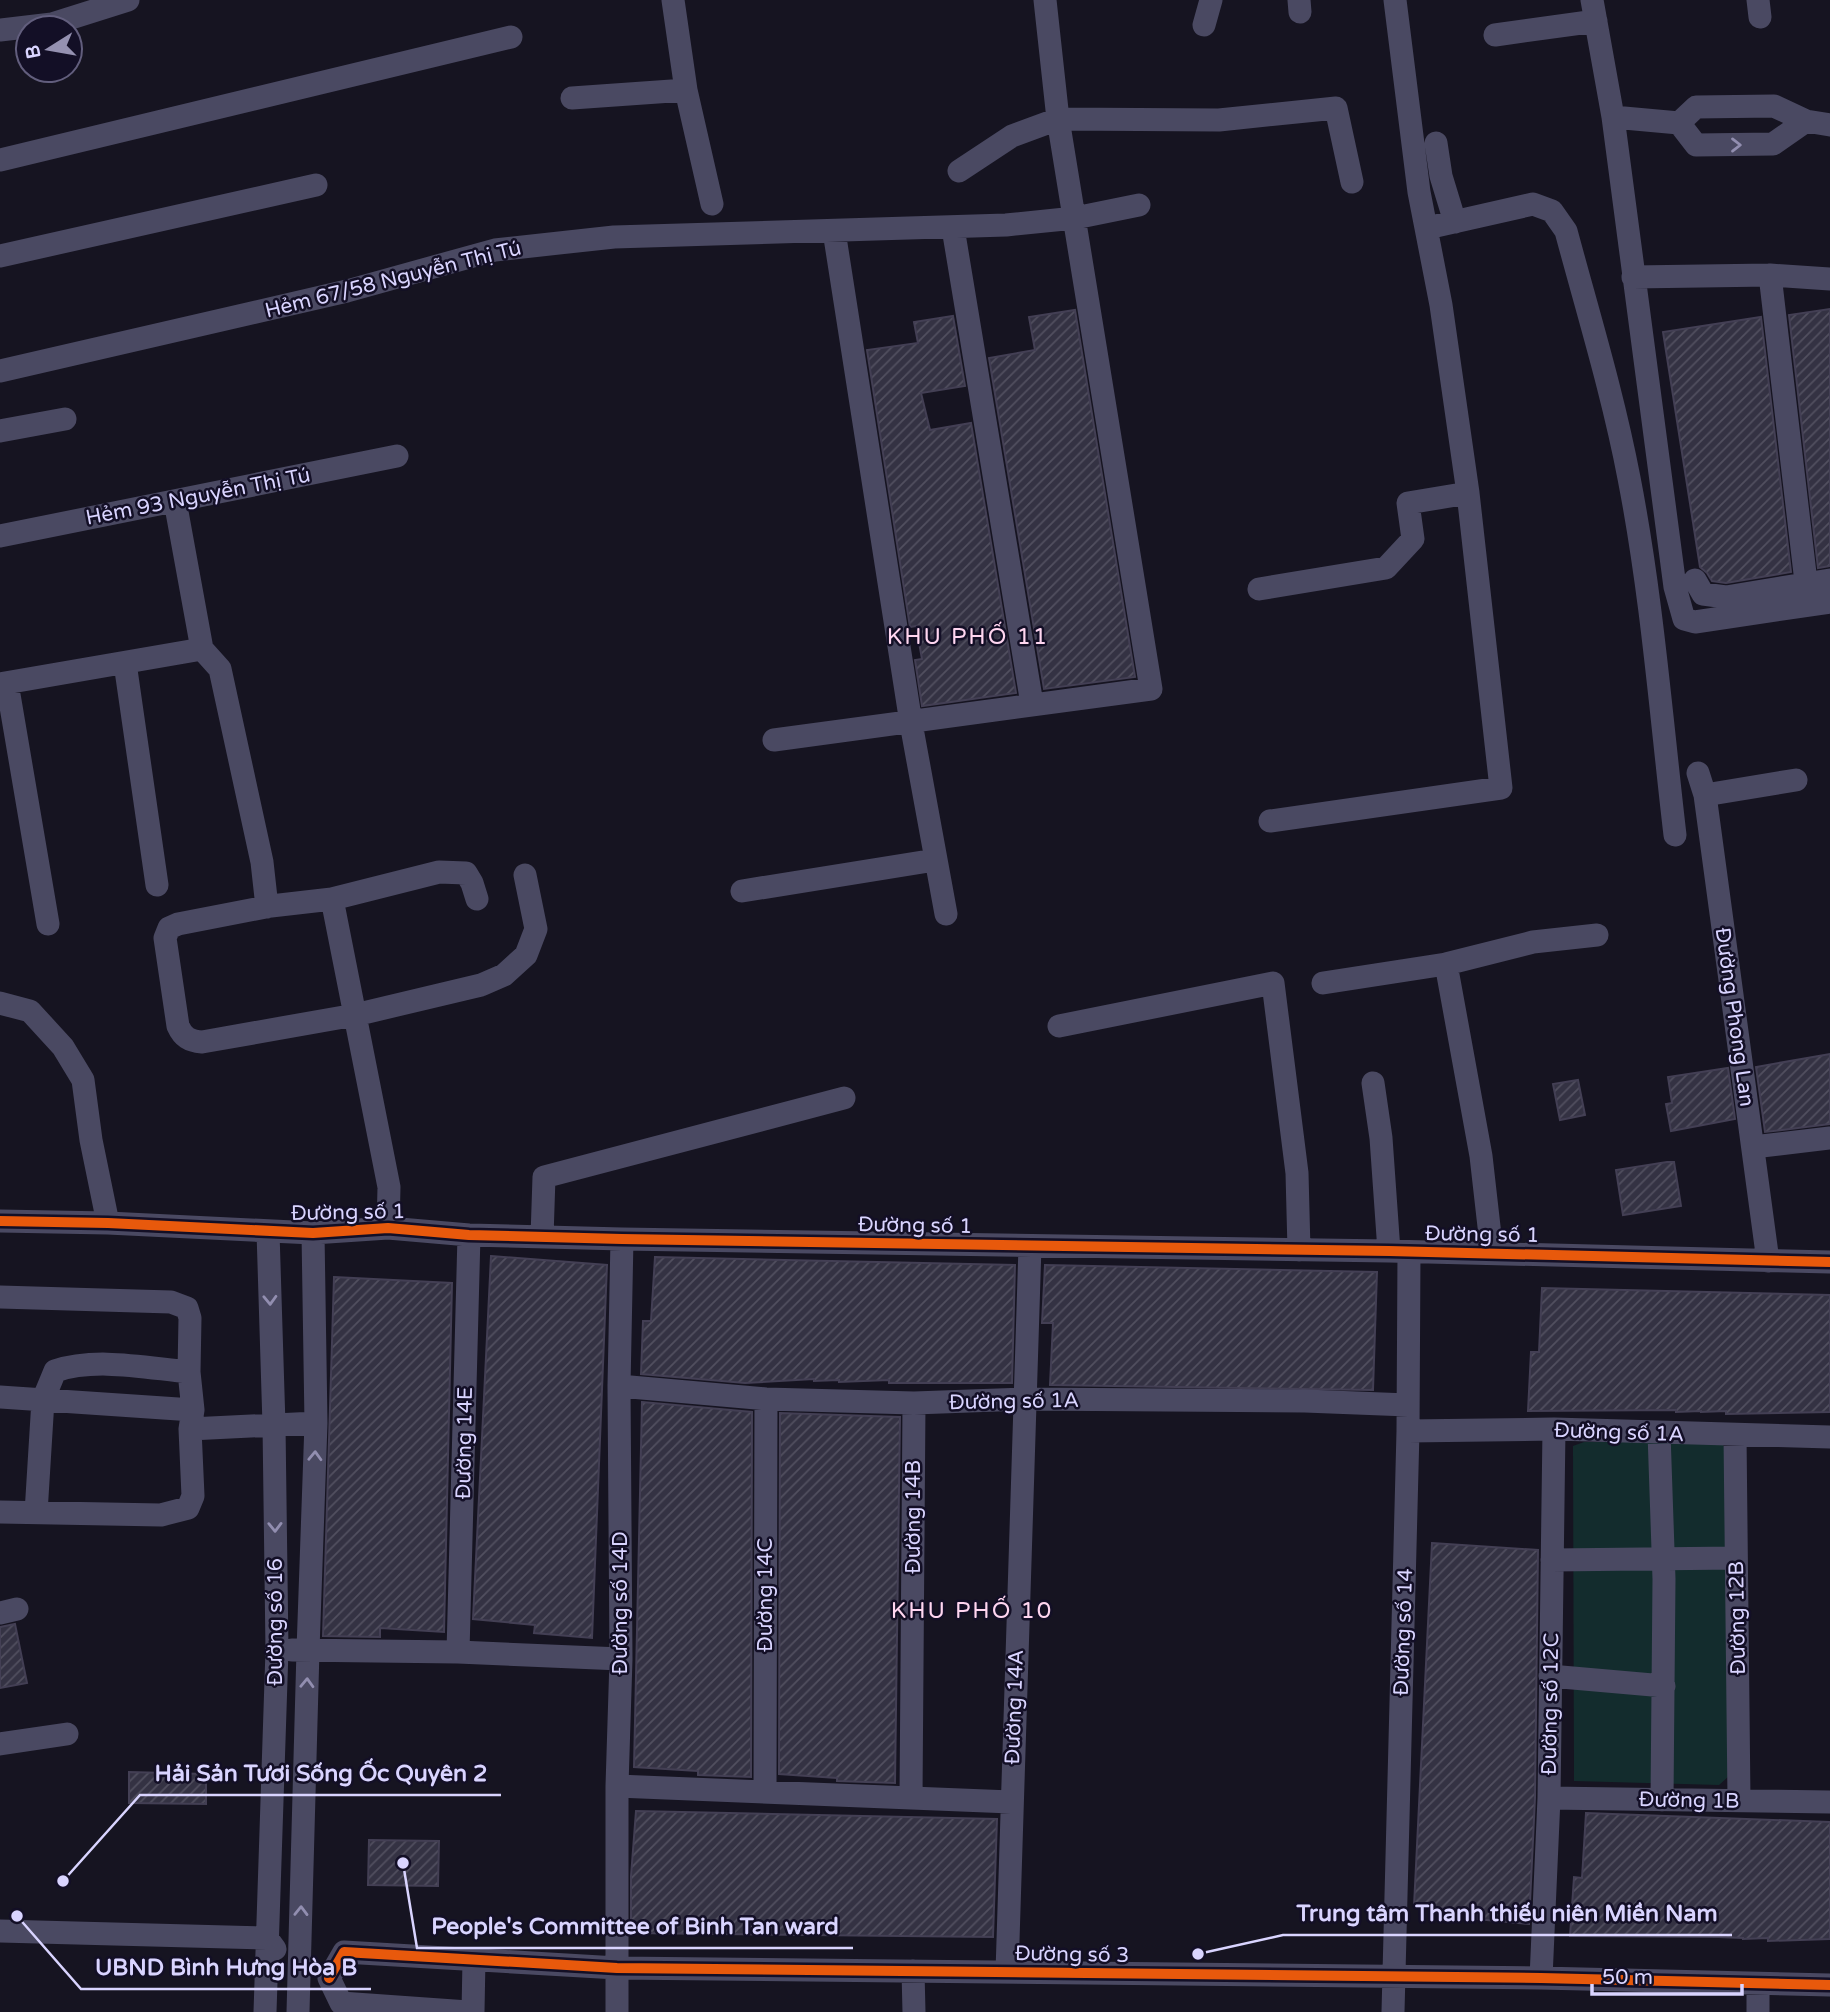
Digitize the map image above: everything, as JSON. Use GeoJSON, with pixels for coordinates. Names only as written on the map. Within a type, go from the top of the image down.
{"type":"FeatureCollection","features":[{"type":"Feature","properties":{"kind":"street"},"geometry":{"type":"LineString","coordinates":[[0,30],[52,24],[128,0]]}},
{"type":"Feature","properties":{"kind":"street"},"geometry":{"type":"LineString","coordinates":[[673,0],[686,90],[712,204]]}},
{"type":"Feature","properties":{"kind":"street"},"geometry":{"type":"LineString","coordinates":[[774,740],[1151,689],[1058,119],[1045,0]]}},
{"type":"Feature","properties":{"kind":"street"},"geometry":{"type":"LineString","coordinates":[[1204,25],[1211,0]]}},
{"type":"Feature","properties":{"kind":"street"},"geometry":{"type":"LineString","coordinates":[[1270,821],[1501,788],[1468,493],[1427,228],[1419,192],[1395,0]]}},
{"type":"Feature","properties":{"kind":"street"},"geometry":{"type":"LineString","coordinates":[[1495,35],[1594,10],[1613,117],[1675,587],[1684,619],[1695,622],[1830,602]]}},
{"type":"Feature","properties":{"kind":"street"},"geometry":{"type":"LineString","coordinates":[[0,160],[511,37]]}},
{"type":"Feature","properties":{"kind":"street"},"geometry":{"type":"LineString","coordinates":[[572,98],[686,90]]}},
{"type":"Feature","properties":{"kind":"street"},"geometry":{"type":"LineString","coordinates":[[1613,117],[1679,122],[1696,107],[1774,106],[1806,121],[1830,125]]}},
{"type":"Feature","properties":{"kind":"street"},"geometry":{"type":"LineString","coordinates":[[959,171],[1012,136],[1058,119],[1219,120],[1336,108],[1352,181]]}},
{"type":"Feature","properties":{"kind":"street"},"geometry":{"type":"LineString","coordinates":[[1679,122],[1696,145],[1773,145],[1806,121]]}},
{"type":"Feature","properties":{"kind":"street"},"geometry":{"type":"LineString","coordinates":[[1436,143],[1441,176],[1455,222]]}},
{"type":"Feature","properties":{"kind":"street"},"geometry":{"type":"LineString","coordinates":[[0,256],[316,185]]}},
{"type":"Feature","properties":{"kind":"street"},"geometry":{"type":"LineString","coordinates":[[1427,228],[1532,204],[1552,211],[1566,231],[1614,404],[1629,479],[1644,568],[1675,835]]}},
{"type":"Feature","properties":{"kind":"street","name":"Hẻm 67/58 Nguyễn Thị Tú"},"geometry":{"type":"LineString","coordinates":[[0,371],[347,291],[495,250],[614,237],[953,228],[1075,218],[1139,205]]}},
{"type":"Feature","properties":{"kind":"street"},"geometry":{"type":"LineString","coordinates":[[953,228],[1032,704]]}},
{"type":"Feature","properties":{"kind":"street"},"geometry":{"type":"LineString","coordinates":[[834,231],[911,723],[946,914]]}},
{"type":"Feature","properties":{"kind":"street"},"geometry":{"type":"LineString","coordinates":[[1633,277],[1770,275],[1830,279]]}},
{"type":"Feature","properties":{"kind":"street"},"geometry":{"type":"LineString","coordinates":[[1770,275],[1806,583]]}},
{"type":"Feature","properties":{"kind":"street"},"geometry":{"type":"LineString","coordinates":[[0,431],[65,419]]}},
{"type":"Feature","properties":{"kind":"street","name":"Hẻm 93 Nguyễn Thị Tú"},"geometry":{"type":"LineString","coordinates":[[0,536],[397,456]]}},
{"type":"Feature","properties":{"kind":"street"},"geometry":{"type":"LineString","coordinates":[[1259,589],[1387,568],[1413,539],[1408,503],[1468,493]]}},
{"type":"Feature","properties":{"kind":"street"},"geometry":{"type":"LineString","coordinates":[[175,501],[202,649],[220,668],[262,862],[267,907]]}},
{"type":"Feature","properties":{"kind":"street"},"geometry":{"type":"LineString","coordinates":[[1695,580],[1703,594],[1726,597],[1830,580]]}},
{"type":"Feature","properties":{"kind":"street"},"geometry":{"type":"LineString","coordinates":[[47,924],[4,683],[202,649]]}},
{"type":"Feature","properties":{"kind":"street"},"geometry":{"type":"LineString","coordinates":[[125,663],[157,885]]}},
{"type":"Feature","properties":{"kind":"street","name":"Đường Phong Lan"},"geometry":{"type":"LineString","coordinates":[[1768,1261],[1702,784],[1796,780]]}},
{"type":"Feature","properties":{"kind":"street"},"geometry":{"type":"LineString","coordinates":[[742,891],[935,860]]}},
{"type":"Feature","properties":{"kind":"street"},"geometry":{"type":"LineString","coordinates":[[477,899],[466,873],[439,873],[332,899],[267,907],[178,924],[169,928],[165,938],[178,1026],[183,1035],[192,1041],[202,1042],[355,1015],[481,985],[504,975],[526,955],[536,929],[526,875]]}},
{"type":"Feature","properties":{"kind":"street"},"geometry":{"type":"LineString","coordinates":[[332,899],[389,1187],[388,1228]]}},
{"type":"Feature","properties":{"kind":"street"},"geometry":{"type":"LineString","coordinates":[[1323,983],[1447,964],[1533,942],[1597,935]]}},
{"type":"Feature","properties":{"kind":"street"},"geometry":{"type":"LineString","coordinates":[[1447,964],[1481,1156],[1492,1254]]}},
{"type":"Feature","properties":{"kind":"street"},"geometry":{"type":"LineString","coordinates":[[1059,1026],[1273,983],[1297,1173],[1299,1250]]}},
{"type":"Feature","properties":{"kind":"street"},"geometry":{"type":"LineString","coordinates":[[0,1003],[30,1011],[63,1047],[83,1080],[91,1140],[108,1223]]}},
{"type":"Feature","properties":{"kind":"street","name":"Đường số 14"},"geometry":{"type":"LineString","coordinates":[[1373,1083],[1399,1252],[1409,1431],[1392,2012]]}},
{"type":"Feature","properties":{"kind":"street"},"geometry":{"type":"LineString","coordinates":[[542,1237],[544,1177],[844,1098]]}},
{"type":"Feature","properties":{"kind":"street"},"geometry":{"type":"LineString","coordinates":[[1753,1147],[1830,1138]]}},
{"type":"Feature","properties":{"kind":"street","name":"Đường số 1"},"geometry":{"type":"LineString","coordinates":[[0,1222],[108,1223],[313,1233],[388,1228],[469,1235],[622,1239],[1830,1262]]}},
{"type":"Feature","properties":{"kind":"street","name":"Đường số 16"},"geometry":{"type":"LineString","coordinates":[[265,2012],[276,1650],[274,1425],[268,1232]]}},
{"type":"Feature","properties":{"kind":"street","name":"Đường số 16"},"geometry":{"type":"LineString","coordinates":[[298,2012],[316,1423],[313,1233]]}},
{"type":"Feature","properties":{"kind":"street","name":"Đường 14E"},"geometry":{"type":"LineString","coordinates":[[458,1652],[469,1235]]}},
{"type":"Feature","properties":{"kind":"street","name":"Đường số 14D"},"geometry":{"type":"LineString","coordinates":[[617,2012],[622,1239]]}},
{"type":"Feature","properties":{"kind":"street","name":"Đường 14A"},"geometry":{"type":"LineString","coordinates":[[1007,1972],[1030,1246]]}},
{"type":"Feature","properties":{"kind":"street"},"geometry":{"type":"LineString","coordinates":[[0,1297],[171,1302],[187,1308],[190,1318],[193,1496],[188,1508],[161,1515],[0,1512]]}},
{"type":"Feature","properties":{"kind":"street"},"geometry":{"type":"LineString","coordinates":[[36,1513],[43,1400],[55,1371],[67,1367],[98,1365],[189,1372]]}},
{"type":"Feature","properties":{"kind":"street","name":"Đường số 1A"},"geometry":{"type":"LineString","coordinates":[[619,1386],[766,1399],[914,1403],[1024,1399],[1305,1401],[1408,1405]]}},
{"type":"Feature","properties":{"kind":"street"},"geometry":{"type":"LineString","coordinates":[[0,1397],[192,1419],[274,1425],[316,1423]]}},
{"type":"Feature","properties":{"kind":"street","name":"Đường 14C"},"geometry":{"type":"LineString","coordinates":[[765,1792],[766,1399]]}},
{"type":"Feature","properties":{"kind":"street","name":"Đường 14B"},"geometry":{"type":"LineString","coordinates":[[911,1798],[914,1403]]}},
{"type":"Feature","properties":{"kind":"street","name":"Đường số 1A"},"geometry":{"type":"LineString","coordinates":[[1409,1431],[1554,1429],[1830,1437]]}},
{"type":"Feature","properties":{"kind":"street","name":"Đường số 12C"},"geometry":{"type":"LineString","coordinates":[[1541,1978],[1549,1798],[1554,1429]]}},
{"type":"Feature","properties":{"kind":"street"},"geometry":{"type":"LineString","coordinates":[[1660,1433],[1664,1686],[1662,1800]]}},
{"type":"Feature","properties":{"kind":"street","name":"Đường 12B"},"geometry":{"type":"LineString","coordinates":[[1735,1435],[1739,1800]]}},
{"type":"Feature","properties":{"kind":"street"},"geometry":{"type":"LineString","coordinates":[[1552,1560],[1736,1559]]}},
{"type":"Feature","properties":{"kind":"street"},"geometry":{"type":"LineString","coordinates":[[276,1650],[458,1652],[621,1659]]}},
{"type":"Feature","properties":{"kind":"street"},"geometry":{"type":"LineString","coordinates":[[1550,1676],[1664,1686]]}},
{"type":"Feature","properties":{"kind":"street"},"geometry":{"type":"LineString","coordinates":[[0,1744],[67,1734]]}},
{"type":"Feature","properties":{"kind":"street"},"geometry":{"type":"LineString","coordinates":[[617,1786],[1011,1802]]}},
{"type":"Feature","properties":{"kind":"street","name":"Đường 1B"},"geometry":{"type":"LineString","coordinates":[[1549,1798],[1830,1802]]}},
{"type":"Feature","properties":{"kind":"street"},"geometry":{"type":"LineString","coordinates":[[271,1818],[303,1818]]}},
{"type":"Feature","properties":{"kind":"street"},"geometry":{"type":"LineString","coordinates":[[0,1931],[267,1938],[299,1979],[329,1979],[341,2003],[470,2012],[474,1959]]}},
{"type":"Feature","properties":{"kind":"street","name":"Đường số 3"},"geometry":{"type":"LineString","coordinates":[[329,1979],[345,1952],[617,1968],[1541,1978],[1830,1985]]}},
{"type":"Feature","properties":{"kind":"street"},"geometry":{"type":"LineString","coordinates":[[913,1971],[914,2012]]}},
{"type":"Feature","properties":{"kind":"street"},"geometry":{"type":"LineString","coordinates":[[1758,1985],[1758,2012]]}},
{"type":"Feature","properties":{"kind":"green space"},"geometry":{"type":"Polygon","coordinates":[[[1584,1442],[1722,1442],[1728,1457],[1729,1776],[1719,1785],[1574,1781],[1573,1446],[1584,1442]]]}},
{"type":"Feature","properties":{"kind":"building"},"geometry":{"type":"Polygon","coordinates":[[[1830,309],[1830,566],[1818,568],[1789,315],[1830,309]]]}},
{"type":"Feature","properties":{"kind":"building"},"geometry":{"type":"Polygon","coordinates":[[[1075,310],[1135,677],[1044,689],[989,358],[1035,350],[1029,317],[1075,310]]]}},
{"type":"Feature","properties":{"kind":"building"},"geometry":{"type":"Polygon","coordinates":[[[953,316],[965,386],[921,393],[930,430],[971,423],[1016,693],[922,706],[915,660],[922,659],[916,626],[910,627],[867,350],[918,343],[914,322],[953,316]]]}},
{"type":"Feature","properties":{"kind":"building"},"geometry":{"type":"Polygon","coordinates":[[[1761,317],[1791,572],[1726,583],[1712,581],[1700,567],[1663,332],[1761,317]]]}},
{"type":"Feature","properties":{"kind":"building"},"geometry":{"type":"Polygon","coordinates":[[[1830,1054],[1830,1124],[1765,1132],[1756,1067],[1830,1054]]]}},
{"type":"Feature","properties":{"kind":"building"},"geometry":{"type":"Polygon","coordinates":[[[1728,1068],[1735,1119],[1671,1131],[1666,1104],[1672,1103],[1668,1077],[1728,1068]]]}},
{"type":"Feature","properties":{"kind":"building"},"geometry":{"type":"Polygon","coordinates":[[[1578,1080],[1585,1115],[1560,1120],[1553,1084],[1578,1080]]]}},
{"type":"Feature","properties":{"kind":"building"},"geometry":{"type":"Polygon","coordinates":[[[1674,1162],[1681,1206],[1623,1215],[1616,1170],[1674,1162]]]}},
{"type":"Feature","properties":{"kind":"building"},"geometry":{"type":"Polygon","coordinates":[[[491,1256],[607,1265],[592,1638],[534,1633],[535,1625],[473,1619],[491,1256]]]}},
{"type":"Feature","properties":{"kind":"building"},"geometry":{"type":"Polygon","coordinates":[[[655,1257],[1015,1265],[1012,1383],[889,1383],[889,1380],[839,1382],[814,1379],[745,1383],[641,1374],[643,1321],[651,1321],[655,1257]]]}},
{"type":"Feature","properties":{"kind":"building"},"geometry":{"type":"Polygon","coordinates":[[[1045,1265],[1377,1272],[1373,1390],[1050,1385],[1053,1323],[1042,1323],[1045,1265]]]}},
{"type":"Feature","properties":{"kind":"building"},"geometry":{"type":"Polygon","coordinates":[[[334,1277],[452,1283],[444,1632],[380,1628],[380,1637],[323,1636],[334,1277]]]}},
{"type":"Feature","properties":{"kind":"building"},"geometry":{"type":"Polygon","coordinates":[[[1542,1288],[1830,1295],[1830,1412],[1726,1414],[1726,1411],[1676,1410],[1528,1411],[1531,1352],[1539,1352],[1542,1288]]]}},
{"type":"Feature","properties":{"kind":"building"},"geometry":{"type":"Polygon","coordinates":[[[642,1402],[752,1412],[751,1777],[698,1775],[698,1771],[634,1767],[642,1402]]]}},
{"type":"Feature","properties":{"kind":"building"},"geometry":{"type":"Polygon","coordinates":[[[780,1413],[900,1417],[895,1783],[837,1781],[837,1778],[779,1774],[780,1413]]]}},
{"type":"Feature","properties":{"kind":"building"},"geometry":{"type":"Polygon","coordinates":[[[1432,1543],[1538,1550],[1535,1798],[1529,1924],[1477,1919],[1477,1911],[1414,1906],[1432,1543]]]}},
{"type":"Feature","properties":{"kind":"building"},"geometry":{"type":"Polygon","coordinates":[[[15,1624],[27,1683],[0,1688],[0,1627],[15,1624]]]}},
{"type":"Feature","properties":{"kind":"building"},"geometry":{"type":"Polygon","coordinates":[[[129,1772],[206,1774],[206,1804],[129,1803],[129,1772]]]}},
{"type":"Feature","properties":{"kind":"building"},"geometry":{"type":"Polygon","coordinates":[[[636,1811],[997,1819],[993,1937],[631,1933],[631,1876],[636,1811]]]}},
{"type":"Feature","properties":{"kind":"building"},"geometry":{"type":"Polygon","coordinates":[[[1586,1813],[1830,1822],[1830,1939],[1768,1941],[1768,1938],[1570,1936],[1574,1877],[1582,1878],[1586,1813]]]}},
{"type":"Feature","properties":{"kind":"building"},"geometry":{"type":"Polygon","coordinates":[[[369,1840],[439,1841],[438,1886],[368,1885],[369,1840]]]}},
{"type":"Feature","properties":{"kind":"cycle path"},"geometry":{"type":"LineString","coordinates":[[0,1221],[108,1223],[313,1233],[388,1228],[469,1235],[622,1239],[1389,1251],[1830,1262]]}},
{"type":"Feature","properties":{"kind":"cycle path"},"geometry":{"type":"LineString","coordinates":[[329,1978],[344,1952],[617,1968],[1541,1978],[1830,1985]]}},
{"type":"Feature","properties":{"kind":"place","name":"People's Committee of Binh Tan ward"},"geometry":{"type":"Point","coordinates":[403,1863]}},
{"type":"Feature","properties":{"kind":"place","name":"Hải Sản Tươi Sống Ốc Quyên 2"},"geometry":{"type":"Point","coordinates":[63,1881]}},
{"type":"Feature","properties":{"kind":"place","name":"UBND Bình Hưng Hòa B"},"geometry":{"type":"Point","coordinates":[17,1916]}},
{"type":"Feature","properties":{"kind":"place","name":"Trung tâm Thanh thiếu niên Miền Nam"},"geometry":{"type":"Point","coordinates":[1198,1954]}},
{"type":"Feature","properties":{"kind":"district","name":"KHU PHỐ 11"},"geometry":{"type":"Point","coordinates":[968,636]}},
{"type":"Feature","properties":{"kind":"district","name":"KHU PHỐ 10"},"geometry":{"type":"Point","coordinates":[972,1610]}}]}
